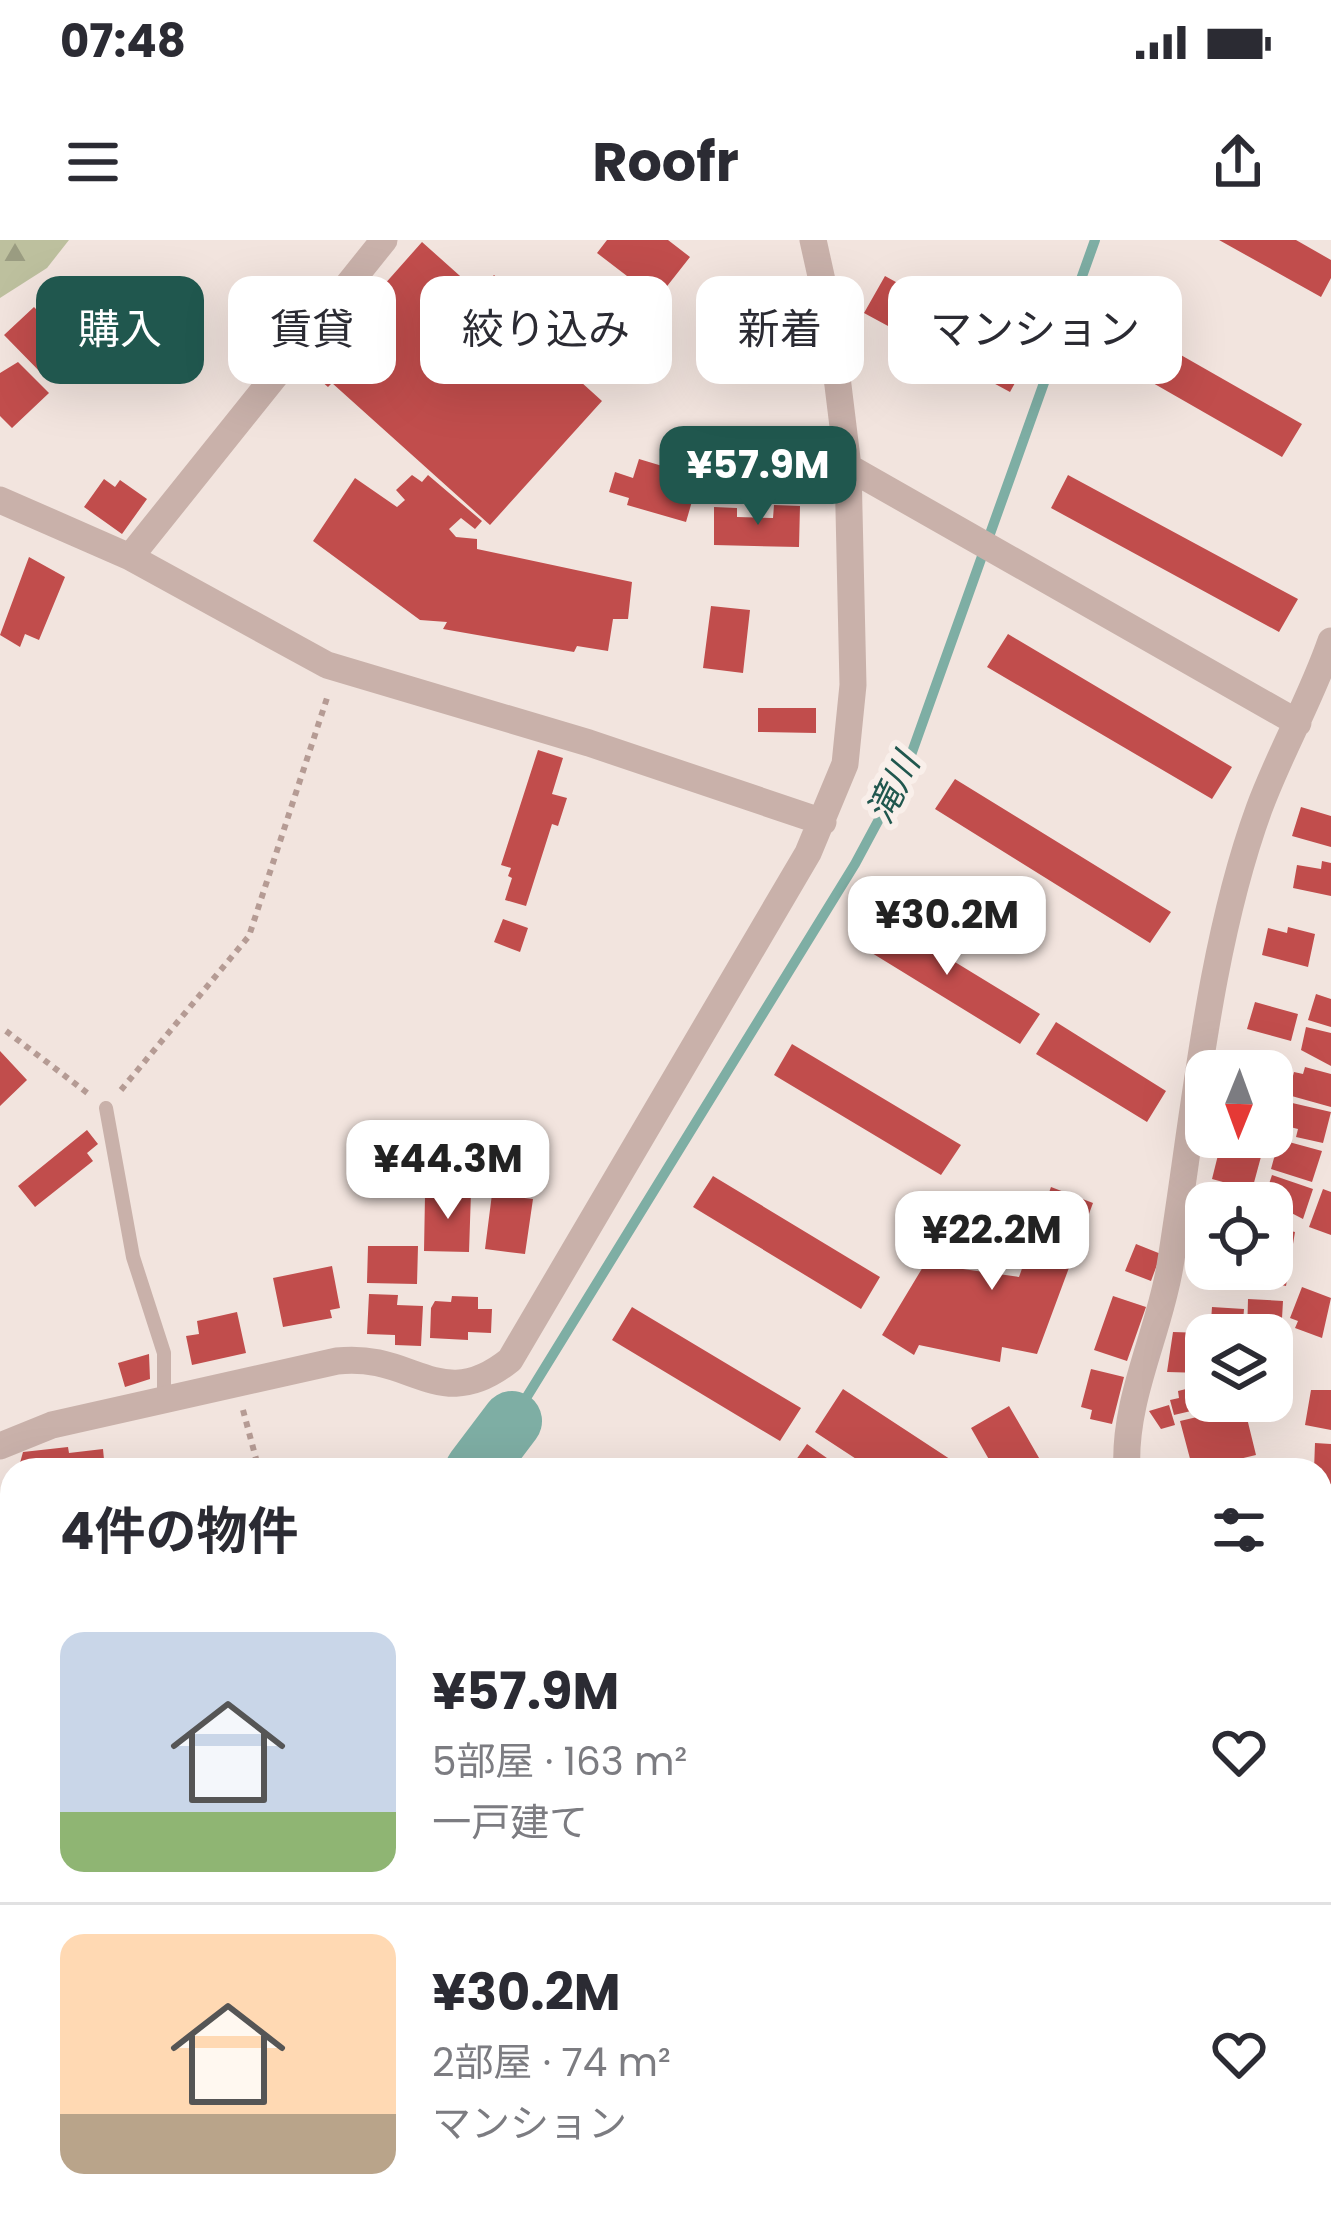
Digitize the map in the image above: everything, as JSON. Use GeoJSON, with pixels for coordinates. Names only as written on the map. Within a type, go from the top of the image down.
{"type":"FeatureCollection","features":[{"type":"Feature","properties":{"kind":"street"},"geometry":{"type":"LineString","coordinates":[[130,557],[385,240]]}},
{"type":"Feature","properties":{"kind":"street"},"geometry":{"type":"LineString","coordinates":[[0,1446],[52,1425],[367,1357],[458,1387],[490,1376],[510,1360],[823,822],[844,764],[853,685],[848,467],[829,312],[813,240]]}},
{"type":"Feature","properties":{"kind":"street"},"geometry":{"type":"LineString","coordinates":[[848,467],[1298,723]]}},
{"type":"Feature","properties":{"kind":"street"},"geometry":{"type":"LineString","coordinates":[[0,500],[130,557],[336,668],[590,743],[823,822]]}},
{"type":"Feature","properties":{"kind":"street"},"geometry":{"type":"LineString","coordinates":[[1128,1458],[1130,1415],[1170,1268],[1181,1167],[1239,879],[1259,809],[1331,641]]}},
{"type":"Feature","properties":{"kind":"lane"},"geometry":{"type":"LineString","coordinates":[[106,1108],[133,1257],[164,1353],[164,1399]]}},
{"type":"Feature","properties":{"kind":"path"},"geometry":{"type":"LineString","coordinates":[[7,1030],[106,1108],[249,936],[336,668]]}},
{"type":"Feature","properties":{"kind":"path"},"geometry":{"type":"LineString","coordinates":[[237,1385],[257,1458]]}},
{"type":"Feature","properties":{"kind":"green space"},"geometry":{"type":"Polygon","coordinates":[[[0,240],[69,240],[47,268],[0,298],[0,240]]]}},
{"type":"Feature","properties":{"kind":"building"},"geometry":{"type":"Polygon","coordinates":[[[607,240],[668,240],[690,257],[672,280],[672,276],[627,276],[597,253],[607,240]]]}},
{"type":"Feature","properties":{"kind":"building"},"geometry":{"type":"Polygon","coordinates":[[[1219,240],[1296,240],[1331,260],[1331,278],[1321,297],[1219,240]]]}},
{"type":"Feature","properties":{"kind":"building"},"geometry":{"type":"Polygon","coordinates":[[[422,242],[460,276],[420,276],[420,384],[583,384],[602,401],[490,525],[333,384],[396,384],[396,276],[392,276],[422,242]]]}},
{"type":"Feature","properties":{"kind":"building"},"geometry":{"type":"Polygon","coordinates":[[[885,276],[888,278],[888,326],[864,313],[885,276]]]}},
{"type":"Feature","properties":{"kind":"building"},"geometry":{"type":"Polygon","coordinates":[[[34,307],[36,368],[4,335],[34,307]]]}},
{"type":"Feature","properties":{"kind":"building"},"geometry":{"type":"Polygon","coordinates":[[[1182,356],[1302,424],[1282,457],[1155,384],[1182,384],[1182,356]]]}},
{"type":"Feature","properties":{"kind":"building"},"geometry":{"type":"Polygon","coordinates":[[[18,362],[49,393],[12,428],[0,416],[0,373],[18,362]]]}},
{"type":"Feature","properties":{"kind":"building"},"geometry":{"type":"Polygon","coordinates":[[[747,445],[798,445],[797,490],[740,488],[740,476],[746,476],[747,445]]]}},
{"type":"Feature","properties":{"kind":"building"},"geometry":{"type":"Polygon","coordinates":[[[639,459],[699,477],[686,522],[627,505],[629,498],[609,492],[615,472],[633,478],[639,459]]]}},
{"type":"Feature","properties":{"kind":"building"},"geometry":{"type":"Polygon","coordinates":[[[412,475],[422,482],[428,475],[482,521],[475,529],[461,518],[449,529],[456,537],[477,539],[477,549],[632,582],[628,619],[613,619],[608,651],[577,646],[574,652],[443,629],[447,622],[420,620],[313,541],[355,478],[397,507],[405,500],[396,490],[412,475]]]}},
{"type":"Feature","properties":{"kind":"building"},"geometry":{"type":"Polygon","coordinates":[[[1068,475],[1298,599],[1279,632],[1051,508],[1068,475]]]}},
{"type":"Feature","properties":{"kind":"building"},"geometry":{"type":"Polygon","coordinates":[[[104,479],[115,487],[120,480],[147,499],[122,534],[84,507],[104,479]]]}},
{"type":"Feature","properties":{"kind":"building"},"geometry":{"type":"Polygon","coordinates":[[[774,505],[800,506],[799,547],[714,545],[714,507],[737,508],[737,517],[773,518],[774,505]]]}},
{"type":"Feature","properties":{"kind":"building"},"geometry":{"type":"Polygon","coordinates":[[[29,557],[65,577],[39,640],[25,634],[20,647],[0,635],[29,557]]]}},
{"type":"Feature","properties":{"kind":"building"},"geometry":{"type":"Polygon","coordinates":[[[711,606],[750,610],[743,673],[703,668],[711,606]]]}},
{"type":"Feature","properties":{"kind":"building"},"geometry":{"type":"Polygon","coordinates":[[[1008,634],[1232,767],[1212,799],[987,667],[1008,634]]]}},
{"type":"Feature","properties":{"kind":"building"},"geometry":{"type":"Polygon","coordinates":[[[758,708],[816,708],[816,733],[758,732],[758,708]]]}},
{"type":"Feature","properties":{"kind":"building"},"geometry":{"type":"Polygon","coordinates":[[[538,750],[563,758],[552,794],[567,798],[558,826],[552,824],[526,906],[505,900],[511,868],[501,865],[538,750]]]}},
{"type":"Feature","properties":{"kind":"building"},"geometry":{"type":"Polygon","coordinates":[[[955,779],[1171,912],[1150,943],[935,809],[955,779]]]}},
{"type":"Feature","properties":{"kind":"building"},"geometry":{"type":"Polygon","coordinates":[[[1301,807],[1331,816],[1331,847],[1292,836],[1301,807]]]}},
{"type":"Feature","properties":{"kind":"building"},"geometry":{"type":"Polygon","coordinates":[[[1322,861],[1331,863],[1331,896],[1293,888],[1297,865],[1321,869],[1322,861]]]}},
{"type":"Feature","properties":{"kind":"building"},"geometry":{"type":"Polygon","coordinates":[[[873,912],[1040,1014],[1020,1044],[854,942],[873,912]]]}},
{"type":"Feature","properties":{"kind":"building"},"geometry":{"type":"Polygon","coordinates":[[[503,919],[528,928],[520,952],[494,942],[503,919]]]}},
{"type":"Feature","properties":{"kind":"building"},"geometry":{"type":"Polygon","coordinates":[[[1288,927],[1315,934],[1308,967],[1262,955],[1268,928],[1287,933],[1288,927]]]}},
{"type":"Feature","properties":{"kind":"building"},"geometry":{"type":"Polygon","coordinates":[[[1316,994],[1331,999],[1331,1027],[1308,1020],[1316,994]]]}},
{"type":"Feature","properties":{"kind":"building"},"geometry":{"type":"Polygon","coordinates":[[[1255,1002],[1298,1014],[1291,1041],[1247,1029],[1255,1002]]]}},
{"type":"Feature","properties":{"kind":"building"},"geometry":{"type":"Polygon","coordinates":[[[1056,1022],[1166,1091],[1147,1122],[1036,1054],[1056,1022]]]}},
{"type":"Feature","properties":{"kind":"building"},"geometry":{"type":"Polygon","coordinates":[[[1306,1027],[1331,1033],[1331,1066],[1301,1050],[1306,1027]]]}},
{"type":"Feature","properties":{"kind":"building"},"geometry":{"type":"Polygon","coordinates":[[[792,1044],[961,1145],[941,1175],[774,1075],[792,1044]]]}},
{"type":"Feature","properties":{"kind":"building"},"geometry":{"type":"Polygon","coordinates":[[[0,1051],[27,1080],[0,1106],[0,1051]]]}},
{"type":"Feature","properties":{"kind":"building"},"geometry":{"type":"Polygon","coordinates":[[[1305,1067],[1331,1074],[1331,1107],[1293,1096],[1294,1072],[1303,1074],[1305,1067]]]}},
{"type":"Feature","properties":{"kind":"building"},"geometry":{"type":"Polygon","coordinates":[[[1293,1103],[1331,1112],[1323,1143],[1296,1137],[1298,1129],[1293,1128],[1293,1103]]]}},
{"type":"Feature","properties":{"kind":"building"},"geometry":{"type":"Polygon","coordinates":[[[87,1130],[98,1144],[87,1153],[93,1161],[35,1207],[18,1186],[87,1130]]]}},
{"type":"Feature","properties":{"kind":"building"},"geometry":{"type":"Polygon","coordinates":[[[1293,1143],[1322,1151],[1312,1182],[1271,1169],[1274,1158],[1293,1158],[1293,1143]]]}},
{"type":"Feature","properties":{"kind":"building"},"geometry":{"type":"Polygon","coordinates":[[[1217,1158],[1261,1158],[1254,1182],[1212,1179],[1217,1158]]]}},
{"type":"Feature","properties":{"kind":"building"},"geometry":{"type":"Polygon","coordinates":[[[713,1176],[880,1277],[861,1309],[693,1207],[713,1176]]]}},
{"type":"Feature","properties":{"kind":"building"},"geometry":{"type":"Polygon","coordinates":[[[1293,1182],[1313,1189],[1303,1219],[1293,1214],[1293,1182]]]}},
{"type":"Feature","properties":{"kind":"building"},"geometry":{"type":"Polygon","coordinates":[[[1051,1187],[1093,1203],[1037,1354],[1002,1347],[1000,1362],[919,1345],[914,1355],[882,1335],[938,1242],[968,1260],[963,1269],[1019,1277],[1051,1187]]]}},
{"type":"Feature","properties":{"kind":"building"},"geometry":{"type":"Polygon","coordinates":[[[1323,1189],[1331,1192],[1331,1235],[1309,1227],[1323,1189]]]}},
{"type":"Feature","properties":{"kind":"building"},"geometry":{"type":"Polygon","coordinates":[[[445,1191],[471,1192],[469,1252],[424,1251],[425,1196],[444,1196],[445,1191]]]}},
{"type":"Feature","properties":{"kind":"building"},"geometry":{"type":"Polygon","coordinates":[[[492,1194],[533,1199],[525,1254],[485,1249],[492,1194]]]}},
{"type":"Feature","properties":{"kind":"building"},"geometry":{"type":"Polygon","coordinates":[[[1136,1244],[1161,1254],[1151,1281],[1125,1271],[1136,1244]]]}},
{"type":"Feature","properties":{"kind":"building"},"geometry":{"type":"Polygon","coordinates":[[[368,1246],[418,1246],[417,1284],[367,1283],[368,1246]]]}},
{"type":"Feature","properties":{"kind":"building"},"geometry":{"type":"Polygon","coordinates":[[[332,1266],[340,1308],[330,1310],[332,1318],[283,1327],[273,1278],[332,1266]]]}},
{"type":"Feature","properties":{"kind":"building"},"geometry":{"type":"Polygon","coordinates":[[[1302,1287],[1331,1298],[1322,1338],[1295,1328],[1298,1321],[1292,1314],[1302,1287]]]}},
{"type":"Feature","properties":{"kind":"building"},"geometry":{"type":"Polygon","coordinates":[[[369,1294],[398,1295],[397,1305],[423,1306],[421,1346],[395,1345],[395,1335],[367,1334],[369,1294]]]}},
{"type":"Feature","properties":{"kind":"building"},"geometry":{"type":"Polygon","coordinates":[[[452,1296],[478,1297],[478,1309],[492,1309],[491,1333],[468,1332],[468,1340],[430,1338],[431,1308],[435,1301],[451,1302],[452,1296]]]}},
{"type":"Feature","properties":{"kind":"building"},"geometry":{"type":"Polygon","coordinates":[[[1113,1296],[1146,1307],[1127,1361],[1094,1350],[1113,1296]]]}},
{"type":"Feature","properties":{"kind":"building"},"geometry":{"type":"Polygon","coordinates":[[[1248,1299],[1283,1301],[1282,1314],[1248,1314],[1248,1299]]]}},
{"type":"Feature","properties":{"kind":"building"},"geometry":{"type":"Polygon","coordinates":[[[632,1307],[801,1408],[780,1441],[612,1340],[632,1307]]]}},
{"type":"Feature","properties":{"kind":"building"},"geometry":{"type":"Polygon","coordinates":[[[1212,1307],[1244,1309],[1244,1314],[1212,1314],[1212,1307]]]}},
{"type":"Feature","properties":{"kind":"building"},"geometry":{"type":"Polygon","coordinates":[[[237,1312],[246,1353],[192,1365],[186,1336],[199,1334],[197,1321],[237,1312]]]}},
{"type":"Feature","properties":{"kind":"building"},"geometry":{"type":"Polygon","coordinates":[[[1173,1332],[1185,1332],[1185,1372],[1167,1372],[1173,1332]]]}},
{"type":"Feature","properties":{"kind":"building"},"geometry":{"type":"Polygon","coordinates":[[[149,1354],[150,1379],[125,1387],[118,1363],[149,1354]]]}},
{"type":"Feature","properties":{"kind":"building"},"geometry":{"type":"Polygon","coordinates":[[[1091,1369],[1124,1377],[1112,1424],[1090,1419],[1092,1410],[1081,1407],[1091,1369]]]}},
{"type":"Feature","properties":{"kind":"building"},"geometry":{"type":"Polygon","coordinates":[[[843,1389],[948,1458],[855,1458],[815,1432],[843,1389]]]}},
{"type":"Feature","properties":{"kind":"building"},"geometry":{"type":"Polygon","coordinates":[[[1185,1389],[1185,1412],[1174,1415],[1170,1400],[1179,1398],[1178,1391],[1185,1389]]]}},
{"type":"Feature","properties":{"kind":"building"},"geometry":{"type":"Polygon","coordinates":[[[1311,1390],[1331,1390],[1331,1430],[1305,1425],[1311,1390]]]}},
{"type":"Feature","properties":{"kind":"building"},"geometry":{"type":"Polygon","coordinates":[[[1169,1405],[1175,1425],[1161,1429],[1149,1411],[1169,1405]]]}},
{"type":"Feature","properties":{"kind":"building"},"geometry":{"type":"Polygon","coordinates":[[[1009,1406],[1039,1458],[988,1458],[971,1428],[1009,1406]]]}},
{"type":"Feature","properties":{"kind":"building"},"geometry":{"type":"Polygon","coordinates":[[[1180,1421],[1248,1422],[1256,1455],[1190,1458],[1180,1421]]]}},
{"type":"Feature","properties":{"kind":"building"},"geometry":{"type":"Polygon","coordinates":[[[1315,1443],[1331,1444],[1331,1458],[1314,1458],[1315,1443]]]}},
{"type":"Feature","properties":{"kind":"building"},"geometry":{"type":"Polygon","coordinates":[[[807,1444],[827,1458],[797,1458],[807,1444]]]}},
{"type":"Feature","properties":{"kind":"building"},"geometry":{"type":"Polygon","coordinates":[[[103,1449],[104,1458],[21,1458],[23,1452],[103,1449]]]}},
{"type":"Feature","properties":{"kind":"waterway","name":"滝川"},"geometry":{"type":"LineString","coordinates":[[512,1421],[855,864],[906,769],[1095,240]]}},
{"type":"Feature","properties":{"kind":"waterway","name":"滝川"},"geometry":{"type":"LineString","coordinates":[[484,1458],[512,1421]]}}]}
